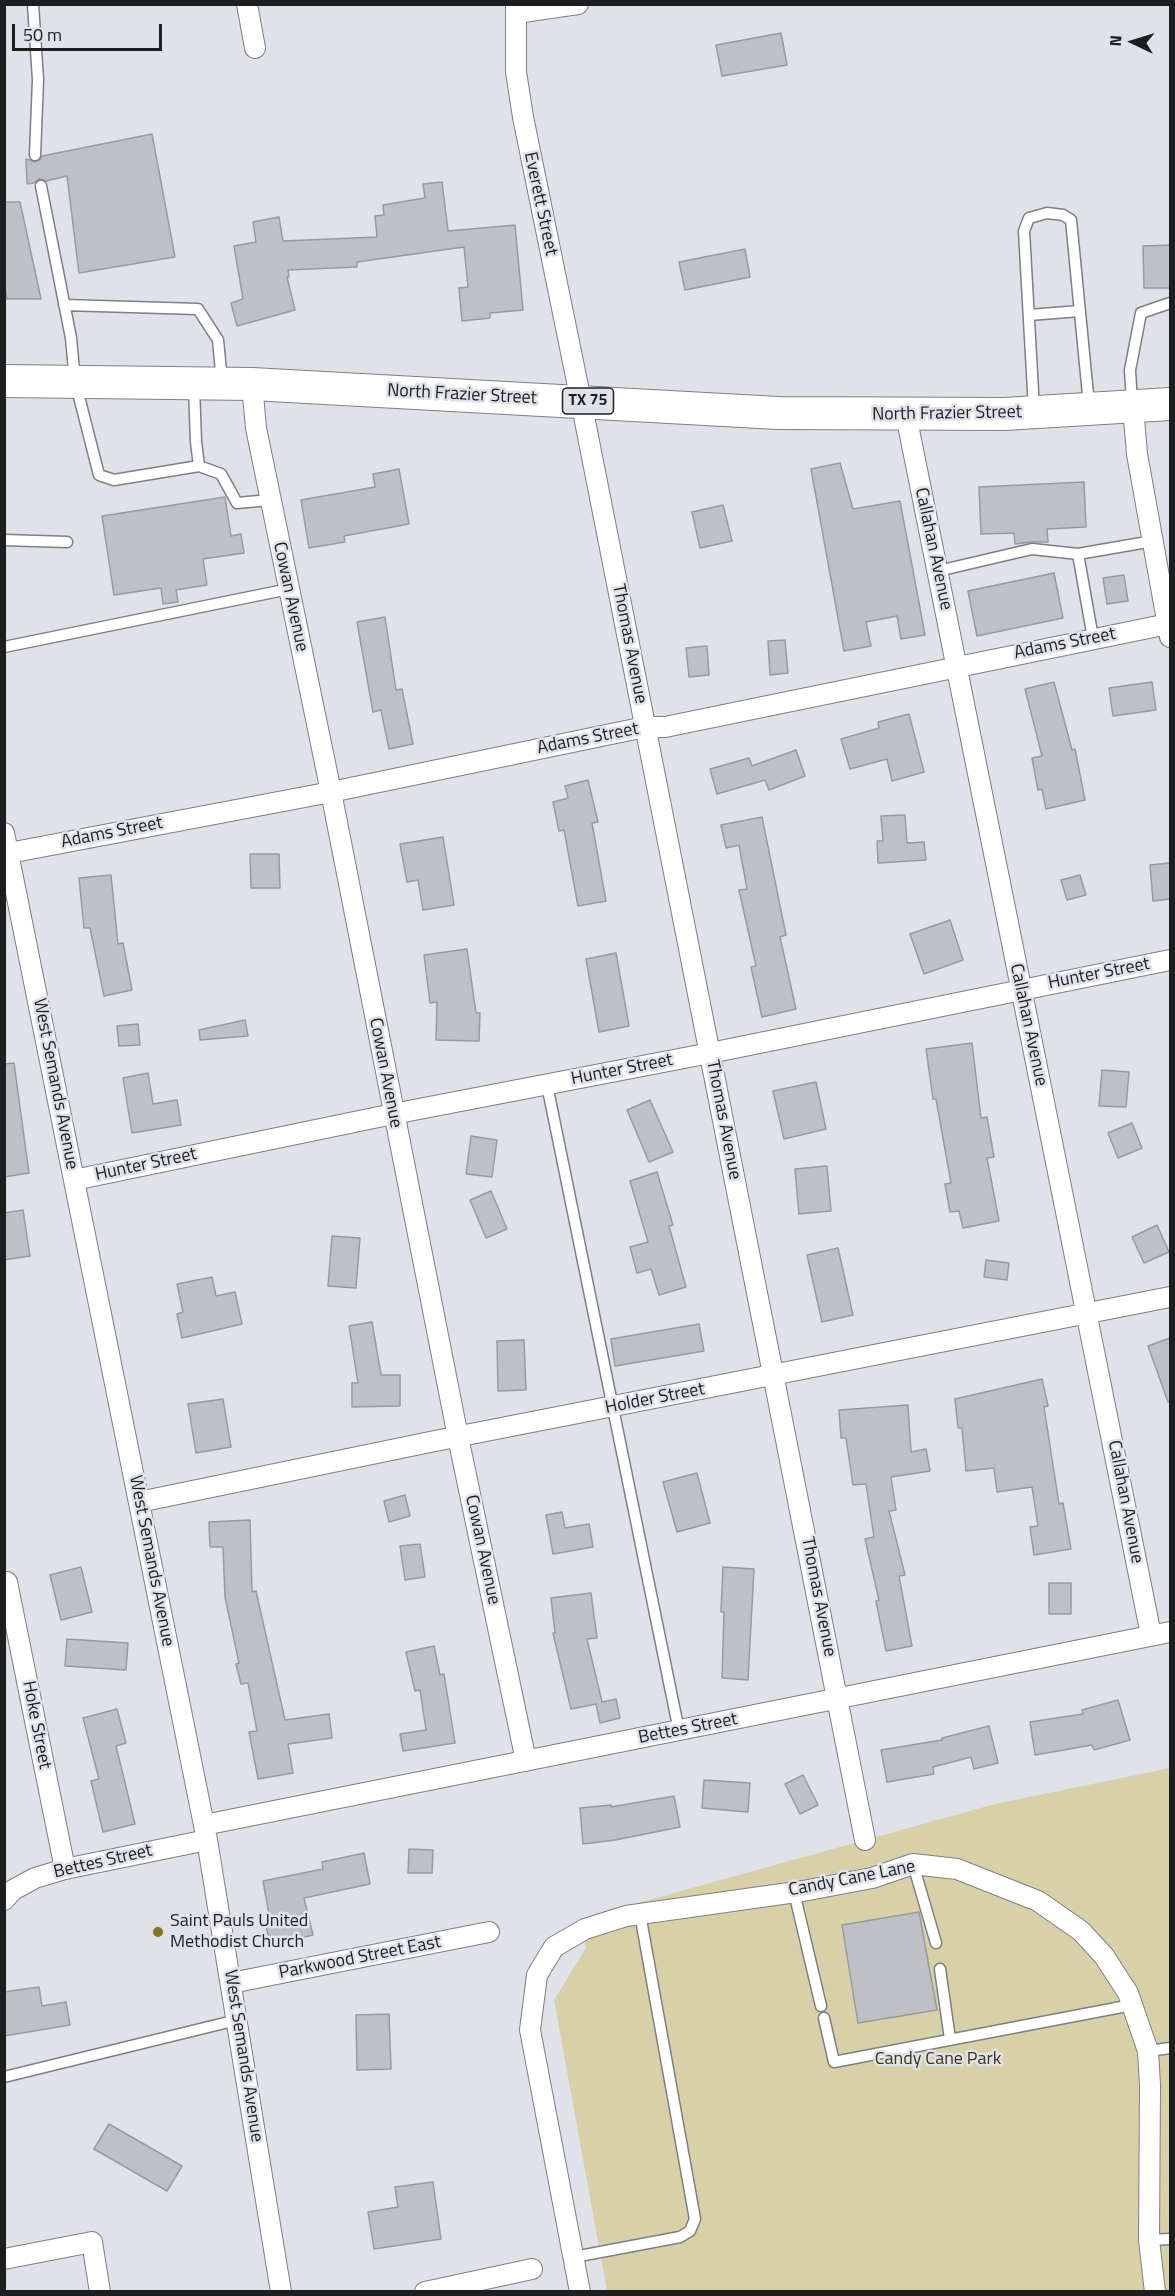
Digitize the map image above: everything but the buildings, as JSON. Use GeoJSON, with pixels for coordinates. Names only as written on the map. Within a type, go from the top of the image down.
{"type":"FeatureCollection","features":[{"type":"Feature","properties":{"kind":"main road","name":"North Frazier Street"},"geometry":{"type":"LineString","coordinates":[[4,381],[222,384],[778,413],[906,415],[1089,410],[1170,404]]}},
{"type":"Feature","properties":{"kind":"street"},"geometry":{"type":"LineString","coordinates":[[247,4],[255,48]]}},
{"type":"Feature","properties":{"kind":"street"},"geometry":{"type":"LineString","coordinates":[[516,9],[578,4]]}},
{"type":"Feature","properties":{"kind":"street","name":"Everett Street"},"geometry":{"type":"LineString","coordinates":[[516,9],[516,72],[523,117],[581,401]]}},
{"type":"Feature","properties":{"kind":"street","name":"Cowan Avenue"},"geometry":{"type":"LineString","coordinates":[[222,384],[255,428],[331,792],[458,1437],[526,1761]]}},
{"type":"Feature","properties":{"kind":"street","name":"Thomas Avenue"},"geometry":{"type":"LineString","coordinates":[[581,401],[865,1840]]}},
{"type":"Feature","properties":{"kind":"street"},"geometry":{"type":"LineString","coordinates":[[1132,407],[1137,454],[1170,628]]}},
{"type":"Feature","properties":{"kind":"street","name":"Callahan Avenue"},"geometry":{"type":"LineString","coordinates":[[906,415],[1151,1635]]}},
{"type":"Feature","properties":{"kind":"street","name":"Adams Street"},"geometry":{"type":"LineString","coordinates":[[9,853],[331,792],[645,727],[665,727],[1093,638],[1170,628]]}},
{"type":"Feature","properties":{"kind":"street","name":"West Semands Avenue"},"geometry":{"type":"LineString","coordinates":[[4,832],[206,1832],[281,2292]]}},
{"type":"Feature","properties":{"kind":"street","name":"Hunter Street"},"geometry":{"type":"LineString","coordinates":[[74,1180],[393,1114],[1170,960]]}},
{"type":"Feature","properties":{"kind":"street","name":"Holder Street"},"geometry":{"type":"LineString","coordinates":[[139,1502],[1170,1297]]}},
{"type":"Feature","properties":{"kind":"street","name":"Hoke Street"},"geometry":{"type":"LineString","coordinates":[[7,1582],[65,1869]]}},
{"type":"Feature","properties":{"kind":"street","name":"Bettes Street"},"geometry":{"type":"LineString","coordinates":[[4,1900],[13,1890],[35,1878],[206,1832],[526,1761],[1170,1632]]}},
{"type":"Feature","properties":{"kind":"street","name":"Candy Cane Lane"},"geometry":{"type":"LineString","coordinates":[[580,2292],[530,2030],[537,1975],[554,1947],[585,1929],[640,1914],[794,1892],[872,1878],[913,1864],[957,1869],[1038,1901],[1081,1931],[1104,1956],[1128,1993],[1148,2051],[1150,2085],[1149,2240],[1155,2292]]}},
{"type":"Feature","properties":{"kind":"street","name":"Parkwood Street East"},"geometry":{"type":"LineString","coordinates":[[231,1983],[489,1932]]}},
{"type":"Feature","properties":{"kind":"street"},"geometry":{"type":"LineString","coordinates":[[4,2259],[92,2242],[100,2292]]}},
{"type":"Feature","properties":{"kind":"street"},"geometry":{"type":"LineString","coordinates":[[425,2292],[532,2269]]}},
{"type":"Feature","properties":{"kind":"lane"},"geometry":{"type":"LineString","coordinates":[[33,4],[38,80],[35,155]]}},
{"type":"Feature","properties":{"kind":"lane"},"geometry":{"type":"LineString","coordinates":[[41,186],[71,338],[75,381],[99,475],[114,480],[199,466],[221,474],[237,503],[270,500]]}},
{"type":"Feature","properties":{"kind":"lane"},"geometry":{"type":"LineString","coordinates":[[1035,412],[1024,231],[1029,219],[1047,213],[1063,215],[1071,220],[1089,410]]}},
{"type":"Feature","properties":{"kind":"lane"},"geometry":{"type":"LineString","coordinates":[[1132,407],[1131,370],[1141,313],[1170,303]]}},
{"type":"Feature","properties":{"kind":"lane"},"geometry":{"type":"LineString","coordinates":[[64,304],[198,309],[218,340],[222,384],[196,442],[199,466]]}},
{"type":"Feature","properties":{"kind":"lane"},"geometry":{"type":"LineString","coordinates":[[1029,315],[1080,311]]}},
{"type":"Feature","properties":{"kind":"lane"},"geometry":{"type":"LineString","coordinates":[[4,540],[67,542]]}},
{"type":"Feature","properties":{"kind":"lane"},"geometry":{"type":"LineString","coordinates":[[938,571],[1032,549],[1078,554],[1153,541]]}},
{"type":"Feature","properties":{"kind":"lane"},"geometry":{"type":"LineString","coordinates":[[1078,554],[1093,638]]}},
{"type":"Feature","properties":{"kind":"lane"},"geometry":{"type":"LineString","coordinates":[[4,647],[289,590]]}},
{"type":"Feature","properties":{"kind":"lane"},"geometry":{"type":"LineString","coordinates":[[547,1084],[679,1731]]}},
{"type":"Feature","properties":{"kind":"lane"},"geometry":{"type":"LineString","coordinates":[[913,1864],[936,1943]]}},
{"type":"Feature","properties":{"kind":"lane"},"geometry":{"type":"LineString","coordinates":[[794,1892],[834,2062],[1132,2005]]}},
{"type":"Feature","properties":{"kind":"lane"},"geometry":{"type":"LineString","coordinates":[[574,2257],[680,2237],[690,2231],[694,2219],[640,1914]]}},
{"type":"Feature","properties":{"kind":"lane"},"geometry":{"type":"LineString","coordinates":[[940,1969],[950,2039]]}},
{"type":"Feature","properties":{"kind":"lane"},"geometry":{"type":"LineString","coordinates":[[4,2077],[237,2020]]}},
{"type":"Feature","properties":{"kind":"lane"},"geometry":{"type":"LineString","coordinates":[[1148,2051],[1170,2048]]}},
{"type":"Feature","properties":{"kind":"lane"},"geometry":{"type":"LineString","coordinates":[[1149,2240],[1170,2239]]}},
{"type":"Feature","properties":{"kind":"green space","name":"Candy Cane Park"},"geometry":{"type":"Polygon","coordinates":[[[1170,1768],[1170,2291],[607,2291],[554,2000],[586,1948],[580,1919],[995,1804],[1170,1768]]]}},
{"type":"Feature","properties":{"kind":"place","name":"Saint Pauls United Methodist Church"},"geometry":{"type":"Point","coordinates":[158,1932]}}]}
